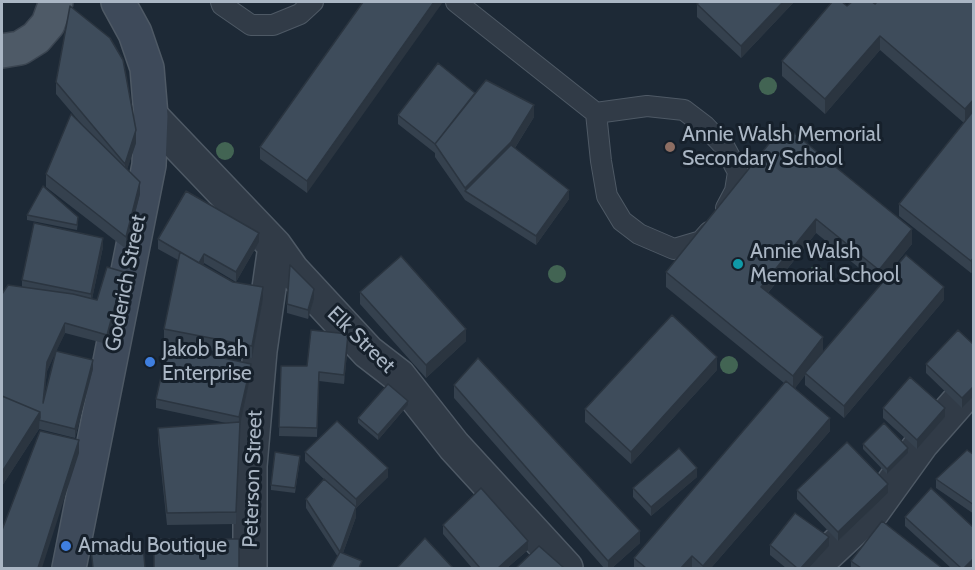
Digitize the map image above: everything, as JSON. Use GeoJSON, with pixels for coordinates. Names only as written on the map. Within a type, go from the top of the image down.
{"type":"FeatureCollection","features":[{"type":"Feature","properties":{"kind":"main road"},"geometry":{"type":"LineString","coordinates":[[2,52],[20,48],[36,38],[48,24],[56,2]]}},
{"type":"Feature","properties":{"kind":"main road","name":"Goderich Street"},"geometry":{"type":"LineString","coordinates":[[69,568],[149,165],[151,116],[147,68],[135,33],[118,2]]}},
{"type":"Feature","properties":{"kind":"street","name":"Elk Street"},"geometry":{"type":"LineString","coordinates":[[151,116],[275,246],[292,270],[368,352],[399,376],[454,446],[566,568]]}},
{"type":"Feature","properties":{"kind":"street","name":"Peterson Street"},"geometry":{"type":"LineString","coordinates":[[250,568],[250,466],[260,351],[275,246]]}},
{"type":"Feature","properties":{"kind":"street"},"geometry":{"type":"LineString","coordinates":[[812,568],[873,512],[922,443],[974,384]]}},
{"type":"Feature","properties":{"kind":"lane"},"geometry":{"type":"LineString","coordinates":[[221,2],[250,25],[273,25],[300,14],[313,2]]}},
{"type":"Feature","properties":{"kind":"lane"},"geometry":{"type":"LineString","coordinates":[[456,2],[596,113],[647,106],[684,110],[705,126],[724,146],[738,172],[735,191],[719,220],[701,241],[674,249],[639,234],[622,221],[608,196],[600,161],[596,113]]}},
{"type":"Feature","properties":{"kind":"building"},"geometry":{"type":"Polygon","coordinates":[[[363,2],[434,2],[307,181],[260,147],[363,2]]]}},
{"type":"Feature","properties":{"kind":"building"},"geometry":{"type":"Polygon","coordinates":[[[699,2],[783,2],[741,46],[697,4],[699,2]]]}},
{"type":"Feature","properties":{"kind":"building"},"geometry":{"type":"Polygon","coordinates":[[[832,2],[842,2],[847,6],[852,2],[875,4],[877,2],[974,2],[974,99],[965,109],[880,36],[825,99],[782,61],[832,2]]]}},
{"type":"Feature","properties":{"kind":"building"},"geometry":{"type":"Polygon","coordinates":[[[70,6],[110,38],[123,60],[136,130],[125,164],[56,82],[70,6]]]}},
{"type":"Feature","properties":{"kind":"building"},"geometry":{"type":"Polygon","coordinates":[[[438,63],[475,93],[435,144],[398,115],[438,63]]]}},
{"type":"Feature","properties":{"kind":"building"},"geometry":{"type":"Polygon","coordinates":[[[486,80],[534,105],[511,142],[465,188],[435,144],[486,80]]]}},
{"type":"Feature","properties":{"kind":"building"},"geometry":{"type":"Polygon","coordinates":[[[974,110],[974,257],[971,261],[899,204],[974,110]]]}},
{"type":"Feature","properties":{"kind":"building"},"geometry":{"type":"Polygon","coordinates":[[[71,114],[140,182],[126,237],[46,174],[71,114]]]}},
{"type":"Feature","properties":{"kind":"building","name":"Annie Walsh Memorial School"},"geometry":{"type":"Polygon","coordinates":[[[784,125],[912,229],[879,270],[816,219],[761,287],[823,337],[793,376],[666,272],[784,125]]]}},
{"type":"Feature","properties":{"kind":"building"},"geometry":{"type":"Polygon","coordinates":[[[511,145],[569,190],[536,236],[465,191],[511,145]]]}},
{"type":"Feature","properties":{"kind":"building"},"geometry":{"type":"Polygon","coordinates":[[[43,186],[78,217],[77,225],[27,215],[43,186]]]}},
{"type":"Feature","properties":{"kind":"building"},"geometry":{"type":"Polygon","coordinates":[[[186,191],[259,233],[236,272],[204,254],[199,263],[158,239],[186,191]]]}},
{"type":"Feature","properties":{"kind":"building"},"geometry":{"type":"Polygon","coordinates":[[[34,223],[103,238],[91,294],[22,280],[34,223]]]}},
{"type":"Feature","properties":{"kind":"building"},"geometry":{"type":"Polygon","coordinates":[[[180,252],[233,282],[263,287],[252,346],[164,329],[180,252]]]}},
{"type":"Feature","properties":{"kind":"building"},"geometry":{"type":"Polygon","coordinates":[[[906,255],[944,287],[844,406],[805,373],[906,255]]]}},
{"type":"Feature","properties":{"kind":"building"},"geometry":{"type":"Polygon","coordinates":[[[401,256],[466,329],[426,365],[360,292],[401,256]]]}},
{"type":"Feature","properties":{"kind":"building"},"geometry":{"type":"Polygon","coordinates":[[[290,265],[314,289],[308,310],[287,304],[290,265]]]}},
{"type":"Feature","properties":{"kind":"building"},"geometry":{"type":"Polygon","coordinates":[[[107,267],[124,272],[107,335],[65,323],[47,362],[43,403],[56,351],[93,360],[75,429],[39,420],[40,412],[2,396],[2,294],[8,285],[73,294],[97,300],[107,267]]]}},
{"type":"Feature","properties":{"kind":"building"},"geometry":{"type":"Polygon","coordinates":[[[672,315],[717,357],[631,452],[585,409],[672,315]]]}},
{"type":"Feature","properties":{"kind":"building"},"geometry":{"type":"Polygon","coordinates":[[[311,330],[348,334],[344,375],[319,372],[317,428],[279,427],[281,366],[307,366],[311,330]]]}},
{"type":"Feature","properties":{"kind":"building"},"geometry":{"type":"Polygon","coordinates":[[[958,330],[974,345],[974,386],[962,398],[926,364],[958,330]]]}},
{"type":"Feature","properties":{"kind":"building"},"geometry":{"type":"Polygon","coordinates":[[[168,346],[251,364],[239,417],[156,399],[168,346]]]}},
{"type":"Feature","properties":{"kind":"building"},"geometry":{"type":"Polygon","coordinates":[[[478,358],[640,531],[608,561],[454,385],[478,358]]]}},
{"type":"Feature","properties":{"kind":"building"},"geometry":{"type":"Polygon","coordinates":[[[910,377],[945,408],[917,440],[883,408],[910,377]]]}},
{"type":"Feature","properties":{"kind":"building"},"geometry":{"type":"Polygon","coordinates":[[[786,381],[830,418],[703,566],[692,556],[681,568],[646,568],[634,558],[786,381]]]}},
{"type":"Feature","properties":{"kind":"building"},"geometry":{"type":"Polygon","coordinates":[[[388,384],[408,401],[378,435],[358,418],[388,384]]]}},
{"type":"Feature","properties":{"kind":"building"},"geometry":{"type":"Polygon","coordinates":[[[2,396],[40,412],[2,472],[2,396]]]}},
{"type":"Feature","properties":{"kind":"building"},"geometry":{"type":"Polygon","coordinates":[[[337,421],[388,468],[356,499],[305,452],[337,421]]]}},
{"type":"Feature","properties":{"kind":"building"},"geometry":{"type":"Polygon","coordinates":[[[240,422],[236,512],[167,513],[158,428],[240,422]]]}},
{"type":"Feature","properties":{"kind":"building"},"geometry":{"type":"Polygon","coordinates":[[[884,423],[908,448],[887,469],[863,444],[884,423]]]}},
{"type":"Feature","properties":{"kind":"building"},"geometry":{"type":"Polygon","coordinates":[[[40,431],[79,440],[38,568],[2,568],[2,530],[40,431]]]}},
{"type":"Feature","properties":{"kind":"building"},"geometry":{"type":"Polygon","coordinates":[[[847,442],[888,484],[838,532],[797,490],[847,442]]]}},
{"type":"Feature","properties":{"kind":"building"},"geometry":{"type":"Polygon","coordinates":[[[679,448],[697,468],[651,507],[633,488],[679,448]]]}},
{"type":"Feature","properties":{"kind":"building"},"geometry":{"type":"Polygon","coordinates":[[[967,450],[974,455],[974,505],[936,479],[967,450]]]}},
{"type":"Feature","properties":{"kind":"building"},"geometry":{"type":"Polygon","coordinates":[[[275,452],[300,456],[295,488],[271,485],[275,452]]]}},
{"type":"Feature","properties":{"kind":"building"},"geometry":{"type":"Polygon","coordinates":[[[324,479],[356,507],[340,552],[306,499],[324,479]]]}},
{"type":"Feature","properties":{"kind":"building"},"geometry":{"type":"Polygon","coordinates":[[[481,488],[528,541],[498,568],[480,568],[443,525],[481,488]]]}},
{"type":"Feature","properties":{"kind":"building"},"geometry":{"type":"Polygon","coordinates":[[[931,488],[974,528],[974,558],[964,568],[961,568],[905,517],[931,488]]]}},
{"type":"Feature","properties":{"kind":"building"},"geometry":{"type":"Polygon","coordinates":[[[795,513],[829,537],[801,568],[797,568],[770,545],[795,513]]]}},
{"type":"Feature","properties":{"kind":"building"},"geometry":{"type":"Polygon","coordinates":[[[882,521],[942,568],[861,568],[851,561],[882,521]]]}},
{"type":"Feature","properties":{"kind":"building"},"geometry":{"type":"Polygon","coordinates":[[[425,538],[453,568],[397,568],[425,538]]]}},
{"type":"Feature","properties":{"kind":"building"},"geometry":{"type":"Polygon","coordinates":[[[154,539],[239,539],[239,568],[154,568],[154,539]]]}},
{"type":"Feature","properties":{"kind":"building"},"geometry":{"type":"Polygon","coordinates":[[[143,544],[145,568],[93,568],[91,548],[143,544]]]}},
{"type":"Feature","properties":{"kind":"building"},"geometry":{"type":"Polygon","coordinates":[[[539,546],[564,568],[516,568],[539,546]]]}},
{"type":"Feature","properties":{"kind":"building"},"geometry":{"type":"Polygon","coordinates":[[[340,552],[362,561],[359,568],[331,568],[340,552]]]}},
{"type":"Feature","properties":{"kind":"place","name":"Annie Walsh Memorial Secondary School"},"geometry":{"type":"Point","coordinates":[670,147]}},
{"type":"Feature","properties":{"kind":"place","name":"Annie Walsh Memorial School"},"geometry":{"type":"Point","coordinates":[738,264]}},
{"type":"Feature","properties":{"kind":"place","name":"Jakob Bah Enterprise"},"geometry":{"type":"Point","coordinates":[150,362]}},
{"type":"Feature","properties":{"kind":"place","name":"Amadu Boutique"},"geometry":{"type":"Point","coordinates":[66,546]}}]}
